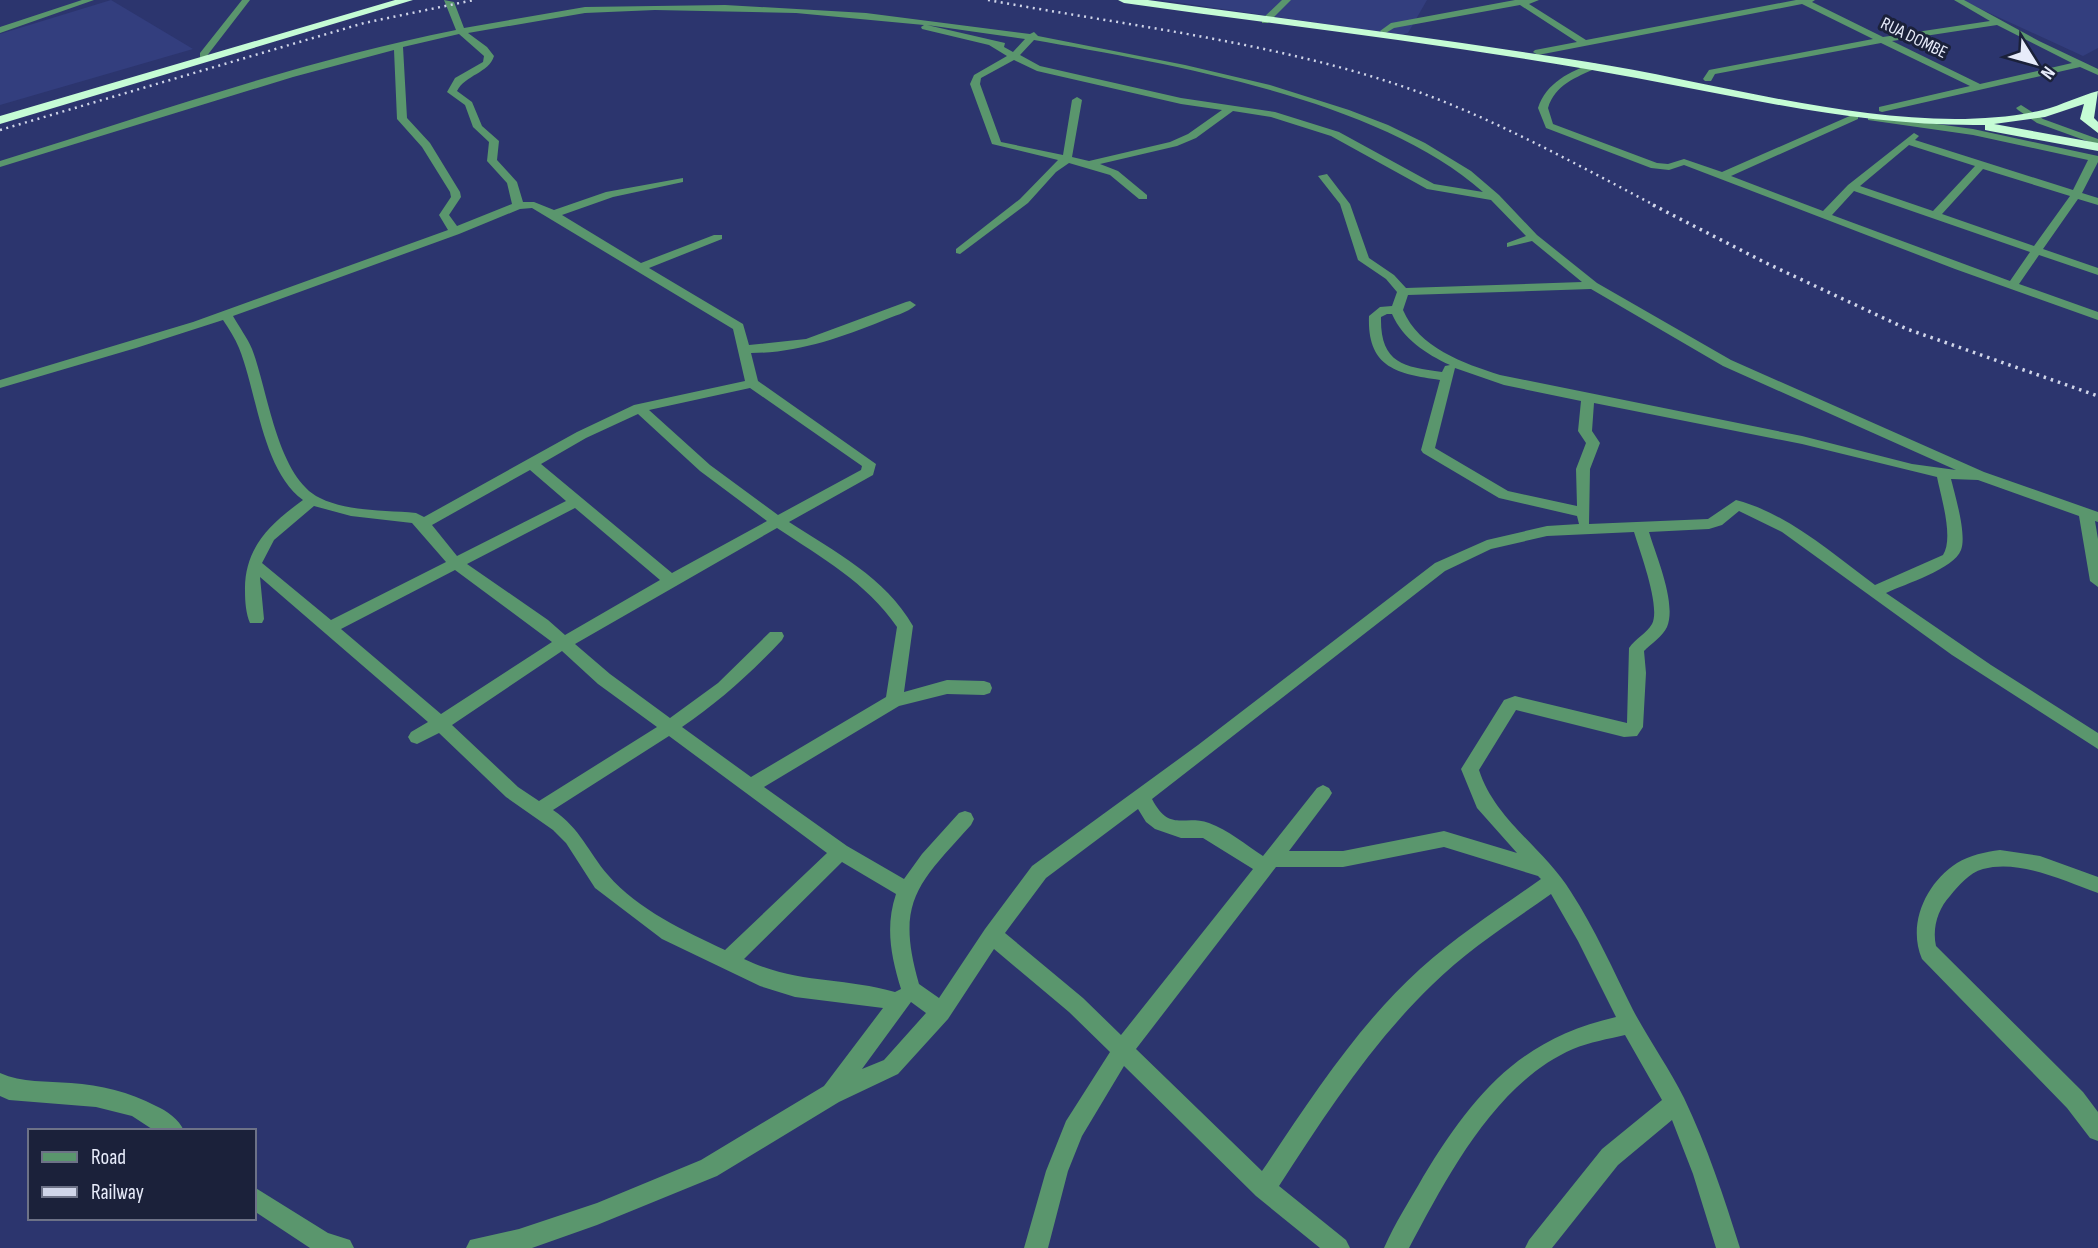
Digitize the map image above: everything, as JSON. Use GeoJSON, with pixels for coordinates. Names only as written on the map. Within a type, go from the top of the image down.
{"type":"FeatureCollection","features":[{"type":"Feature","properties":{"kind":"highway"},"geometry":{"type":"LineString","coordinates":[[0,114],[393,0]]}},
{"type":"Feature","properties":{"kind":"highway"},"geometry":{"type":"LineString","coordinates":[[0,120],[407,0]]}},
{"type":"Feature","properties":{"kind":"highway"},"geometry":{"type":"LineString","coordinates":[[1124,0],[1594,66],[1855,114],[2041,135],[2097,152]]}},
{"type":"Feature","properties":{"kind":"highway"},"geometry":{"type":"LineString","coordinates":[[1154,0],[1268,19],[1384,31],[1538,52],[1882,109],[2045,113],[2095,97]]}},
{"type":"Feature","properties":{"kind":"highway"},"geometry":{"type":"LineString","coordinates":[[1929,123],[2025,112],[2098,80]]}},
{"type":"Feature","properties":{"kind":"highway"},"geometry":{"type":"LineString","coordinates":[[2095,97],[2087,119],[2098,131]]}},
{"type":"Feature","properties":{"kind":"street"},"geometry":{"type":"LineString","coordinates":[[0,30],[90,0]]}},
{"type":"Feature","properties":{"kind":"street"},"geometry":{"type":"LineString","coordinates":[[203,55],[246,0]]}},
{"type":"Feature","properties":{"kind":"street"},"geometry":{"type":"LineString","coordinates":[[447,0],[452,4],[460,31],[486,50],[489,56],[487,63],[458,80],[452,92],[468,104],[478,127],[494,141],[492,161],[512,182],[518,206]]}},
{"type":"Feature","properties":{"kind":"street"},"geometry":{"type":"LineString","coordinates":[[1268,19],[1287,0]]}},
{"type":"Feature","properties":{"kind":"street"},"geometry":{"type":"LineString","coordinates":[[1384,31],[1391,26],[1535,0]]}},
{"type":"Feature","properties":{"kind":"street"},"geometry":{"type":"LineString","coordinates":[[1538,52],[1804,0]]}},
{"type":"Feature","properties":{"kind":"street","name":"RUA DOMBE"},"geometry":{"type":"LineString","coordinates":[[1804,0],[1977,86]]}},
{"type":"Feature","properties":{"kind":"street"},"geometry":{"type":"LineString","coordinates":[[1958,0],[2054,52],[2098,72]]}},
{"type":"Feature","properties":{"kind":"street"},"geometry":{"type":"LineString","coordinates":[[1519,1],[1583,42]]}},
{"type":"Feature","properties":{"kind":"street"},"geometry":{"type":"LineString","coordinates":[[0,164],[224,94],[398,46],[460,31],[587,10],[648,5],[815,7],[904,15],[1034,34],[1221,76],[1348,113],[1380,126],[1458,167],[1495,197],[1533,237],[1592,285],[1727,363],[1979,475],[2092,515],[2098,581]]}},
{"type":"Feature","properties":{"kind":"street"},"geometry":{"type":"LineString","coordinates":[[904,15],[919,25],[993,45],[1026,45]]}},
{"type":"Feature","properties":{"kind":"street"},"geometry":{"type":"LineString","coordinates":[[1708,79],[1712,72],[1882,40],[2001,22]]}},
{"type":"Feature","properties":{"kind":"street"},"geometry":{"type":"LineString","coordinates":[[1034,34],[1013,57],[979,74],[975,84],[997,144],[1089,164],[1126,181],[1143,197]]}},
{"type":"Feature","properties":{"kind":"street"},"geometry":{"type":"LineString","coordinates":[[993,45],[1037,68],[1181,101],[1272,114],[1335,134],[1431,187],[1495,197]]}},
{"type":"Feature","properties":{"kind":"street"},"geometry":{"type":"LineString","coordinates":[[398,46],[402,119],[426,145],[455,192],[456,197],[444,215],[454,232]]}},
{"type":"Feature","properties":{"kind":"street"},"geometry":{"type":"LineString","coordinates":[[1882,109],[2080,64]]}},
{"type":"Feature","properties":{"kind":"street"},"geometry":{"type":"LineString","coordinates":[[1594,66],[1561,82],[1549,92],[1543,108],[1549,126],[1655,166],[1669,167],[1684,162],[2098,316]]}},
{"type":"Feature","properties":{"kind":"street"},"geometry":{"type":"LineString","coordinates":[[960,251],[1024,201],[1052,170],[1067,159],[1077,100]]}},
{"type":"Feature","properties":{"kind":"street"},"geometry":{"type":"LineString","coordinates":[[1089,164],[1173,144],[1192,135],[1230,108]]}},
{"type":"Feature","properties":{"kind":"street"},"geometry":{"type":"LineString","coordinates":[[2012,286],[2076,195],[2097,152],[2025,112]]}},
{"type":"Feature","properties":{"kind":"street"},"geometry":{"type":"LineString","coordinates":[[2045,113],[2098,131]]}},
{"type":"Feature","properties":{"kind":"street"},"geometry":{"type":"LineString","coordinates":[[1722,176],[1855,114]]}},
{"type":"Feature","properties":{"kind":"street"},"geometry":{"type":"LineString","coordinates":[[1825,216],[1852,187],[1929,123]]}},
{"type":"Feature","properties":{"kind":"street"},"geometry":{"type":"LineString","coordinates":[[1907,141],[2098,202]]}},
{"type":"Feature","properties":{"kind":"street"},"geometry":{"type":"LineString","coordinates":[[1935,215],[1982,164]]}},
{"type":"Feature","properties":{"kind":"street"},"geometry":{"type":"LineString","coordinates":[[1322,176],[1338,192],[1352,216],[1364,260],[1390,277],[1402,292]]}},
{"type":"Feature","properties":{"kind":"street"},"geometry":{"type":"LineString","coordinates":[[553,214],[610,194],[679,180]]}},
{"type":"Feature","properties":{"kind":"street"},"geometry":{"type":"LineString","coordinates":[[1852,187],[2098,272]]}},
{"type":"Feature","properties":{"kind":"street"},"geometry":{"type":"LineString","coordinates":[[0,383],[79,363],[226,315],[356,271],[518,206],[534,205],[643,265],[739,327],[752,383],[871,468],[780,523],[670,580],[564,643],[417,737]]}},
{"type":"Feature","properties":{"kind":"street"},"geometry":{"type":"LineString","coordinates":[[643,265],[719,237]]}},
{"type":"Feature","properties":{"kind":"street"},"geometry":{"type":"LineString","coordinates":[[1511,245],[1533,237]]}},
{"type":"Feature","properties":{"kind":"street"},"geometry":{"type":"LineString","coordinates":[[1402,292],[1592,285]]}},
{"type":"Feature","properties":{"kind":"street"},"geometry":{"type":"LineString","coordinates":[[1402,292],[1397,310],[1403,324],[1434,352],[1485,375],[1805,440],[1943,474],[1979,475]]}},
{"type":"Feature","properties":{"kind":"street"},"geometry":{"type":"LineString","coordinates":[[743,349],[774,351],[817,342],[910,304]]}},
{"type":"Feature","properties":{"kind":"street"},"geometry":{"type":"LineString","coordinates":[[1397,310],[1384,310],[1375,316],[1374,332],[1384,359],[1404,371],[1447,377]]}},
{"type":"Feature","properties":{"kind":"street"},"geometry":{"type":"LineString","coordinates":[[226,315],[245,347],[259,384],[276,452],[289,478],[312,500],[333,507],[416,518],[454,562],[521,608],[604,679],[840,852],[905,888]]}},
{"type":"Feature","properties":{"kind":"street"},"geometry":{"type":"LineString","coordinates":[[1452,362],[1428,450],[1504,495],[1584,520],[1640,527],[1709,524],[1717,521],[1736,505],[1747,506],[1958,652],[2098,742]]}},
{"type":"Feature","properties":{"kind":"street"},"geometry":{"type":"LineString","coordinates":[[423,524],[606,423],[639,408],[752,383]]}},
{"type":"Feature","properties":{"kind":"street"},"geometry":{"type":"LineString","coordinates":[[1584,520],[1583,469],[1592,443],[1586,431],[1588,398]]}},
{"type":"Feature","properties":{"kind":"street"},"geometry":{"type":"LineString","coordinates":[[639,408],[676,446],[780,523],[846,564],[876,586],[892,604],[905,625],[894,701]]}},
{"type":"Feature","properties":{"kind":"street"},"geometry":{"type":"LineString","coordinates":[[533,465],[670,580]]}},
{"type":"Feature","properties":{"kind":"street"},"geometry":{"type":"LineString","coordinates":[[1874,592],[1948,559],[1955,548],[1951,508],[1943,474]]}},
{"type":"Feature","properties":{"kind":"street"},"geometry":{"type":"LineString","coordinates":[[256,618],[250,580],[262,541],[312,500]]}},
{"type":"Feature","properties":{"kind":"street"},"geometry":{"type":"LineString","coordinates":[[331,627],[576,502]]}},
{"type":"Feature","properties":{"kind":"street"},"geometry":{"type":"LineString","coordinates":[[478,1248],[519,1241],[597,1214],[709,1168],[831,1094],[891,1067],[941,1012],[992,935],[1039,872],[1440,567],[1488,545],[1584,520]]}},
{"type":"Feature","properties":{"kind":"street"},"geometry":{"type":"LineString","coordinates":[[1640,527],[1660,596],[1662,614],[1659,627],[1637,648],[1634,727],[1631,731],[1624,730],[1515,703],[1470,769],[1480,797],[1497,821],[1548,875],[1595,952],[1630,1024],[1675,1102],[1704,1172],[1728,1248]]}},
{"type":"Feature","properties":{"kind":"street"},"geometry":{"type":"LineString","coordinates":[[255,565],[331,627],[512,792],[572,837],[602,882],[669,933],[760,977],[795,987],[878,997],[904,997],[941,1012]]}},
{"type":"Feature","properties":{"kind":"street"},"geometry":{"type":"LineString","coordinates":[[539,810],[668,726],[753,664],[776,636]]}},
{"type":"Feature","properties":{"kind":"street"},"geometry":{"type":"LineString","coordinates":[[750,786],[894,701],[947,687],[984,688]]}},
{"type":"Feature","properties":{"kind":"street"},"geometry":{"type":"LineString","coordinates":[[1035,1248],[1057,1171],[1074,1129],[1122,1051],[1323,793]]}},
{"type":"Feature","properties":{"kind":"street"},"geometry":{"type":"LineString","coordinates":[[1141,796],[1152,817],[1161,823],[1181,830],[1206,830],[1270,863],[1342,859],[1444,839],[1548,875]]}},
{"type":"Feature","properties":{"kind":"street"},"geometry":{"type":"LineString","coordinates":[[831,1094],[904,997],[897,935],[905,888],[965,820]]}},
{"type":"Feature","properties":{"kind":"street"},"geometry":{"type":"LineString","coordinates":[[728,961],[840,852]]}},
{"type":"Feature","properties":{"kind":"street"},"geometry":{"type":"LineString","coordinates":[[2098,885],[2010,858],[1989,859],[1955,874],[1934,901],[1923,931],[1929,952],[2075,1100],[2098,1130]]}},
{"type":"Feature","properties":{"kind":"street"},"geometry":{"type":"LineString","coordinates":[[1264,1188],[1328,1093],[1382,1024],[1453,953],[1548,875]]}},
{"type":"Feature","properties":{"kind":"street"},"geometry":{"type":"LineString","coordinates":[[992,935],[1076,1005],[1264,1188],[1338,1248]]}},
{"type":"Feature","properties":{"kind":"street"},"geometry":{"type":"LineString","coordinates":[[1396,1248],[1474,1117],[1519,1075],[1558,1045],[1630,1024]]}},
{"type":"Feature","properties":{"kind":"street"},"geometry":{"type":"LineString","coordinates":[[0,1084],[9,1089],[116,1098],[139,1106],[170,1129]]}},
{"type":"Feature","properties":{"kind":"street"},"geometry":{"type":"LineString","coordinates":[[1537,1248],[1610,1157],[1675,1102]]}},
{"type":"Feature","properties":{"kind":"street"},"geometry":{"type":"LineString","coordinates":[[256,1199],[324,1244],[342,1248]]}},
{"type":"Feature","properties":{"kind":"shaded area"},"geometry":{"type":"Polygon","coordinates":[[[111,0],[193,49],[0,105],[0,34],[111,0]]]}},
{"type":"Feature","properties":{"kind":"shaded area"},"geometry":{"type":"Polygon","coordinates":[[[1161,0],[1427,0],[1408,33],[1401,35],[1161,0]]]}},
{"type":"Feature","properties":{"kind":"shaded area"},"geometry":{"type":"Polygon","coordinates":[[[1961,0],[2098,0],[2098,48],[2083,56],[1961,0]]]}},
{"type":"Feature","properties":{"kind":"railway"},"geometry":{"type":"LineString","coordinates":[[0,130],[364,23],[474,0]]}},
{"type":"Feature","properties":{"kind":"railway"},"geometry":{"type":"LineString","coordinates":[[988,0],[1269,50],[1379,79],[1490,121],[1656,206]]}},
{"type":"Feature","properties":{"kind":"railway"},"geometry":{"type":"LineString","coordinates":[[1653,205],[1766,263],[1907,329],[2098,396]]}}]}
